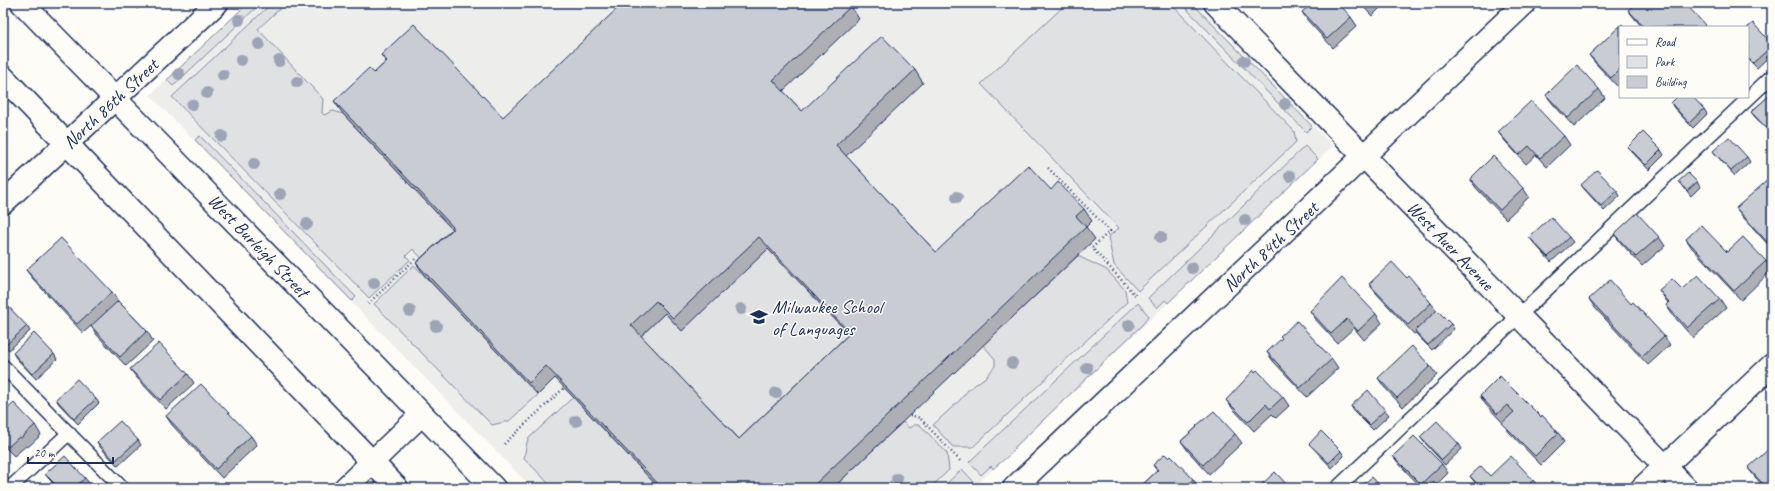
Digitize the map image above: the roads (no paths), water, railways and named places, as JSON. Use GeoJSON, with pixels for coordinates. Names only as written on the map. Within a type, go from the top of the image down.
{"type":"FeatureCollection","features":[{"type":"Feature","properties":{"kind":"street","name":"West Burleigh Street"},"geometry":{"type":"LineString","coordinates":[[22,3],[494,488]]}},
{"type":"Feature","properties":{"kind":"street","name":"North 86th Street"},"geometry":{"type":"LineString","coordinates":[[3,204],[217,3]]}},
{"type":"Feature","properties":{"kind":"street","name":"West Auer Avenue"},"geometry":{"type":"LineString","coordinates":[[1215,3],[1686,488]]}},
{"type":"Feature","properties":{"kind":"street","name":"North 84th Street"},"geometry":{"type":"LineString","coordinates":[[1014,488],[1525,3]]}},
{"type":"Feature","properties":{"kind":"street"},"geometry":{"type":"LineString","coordinates":[[3,77],[397,488]]}},
{"type":"Feature","properties":{"kind":"street"},"geometry":{"type":"LineString","coordinates":[[1642,488],[1772,365]]}},
{"type":"Feature","properties":{"kind":"street"},"geometry":{"type":"LineString","coordinates":[[345,488],[422,414]]}},
{"type":"Feature","properties":{"kind":"lane"},"geometry":{"type":"LineString","coordinates":[[1749,98],[1772,76]]}},
{"type":"Feature","properties":{"kind":"lane"},"geometry":{"type":"LineString","coordinates":[[1337,488],[1749,98]]}},
{"type":"Feature","properties":{"kind":"lane"},"geometry":{"type":"LineString","coordinates":[[3,366],[122,488]]}},
{"type":"Feature","properties":{"kind":"lane"},"geometry":{"type":"LineString","coordinates":[[10,488],[69,433]]}},
{"type":"Feature","properties":{"kind":"place","name":"Milwaukee School of Languages"},"geometry":{"type":"Point","coordinates":[759,317]}}]}
